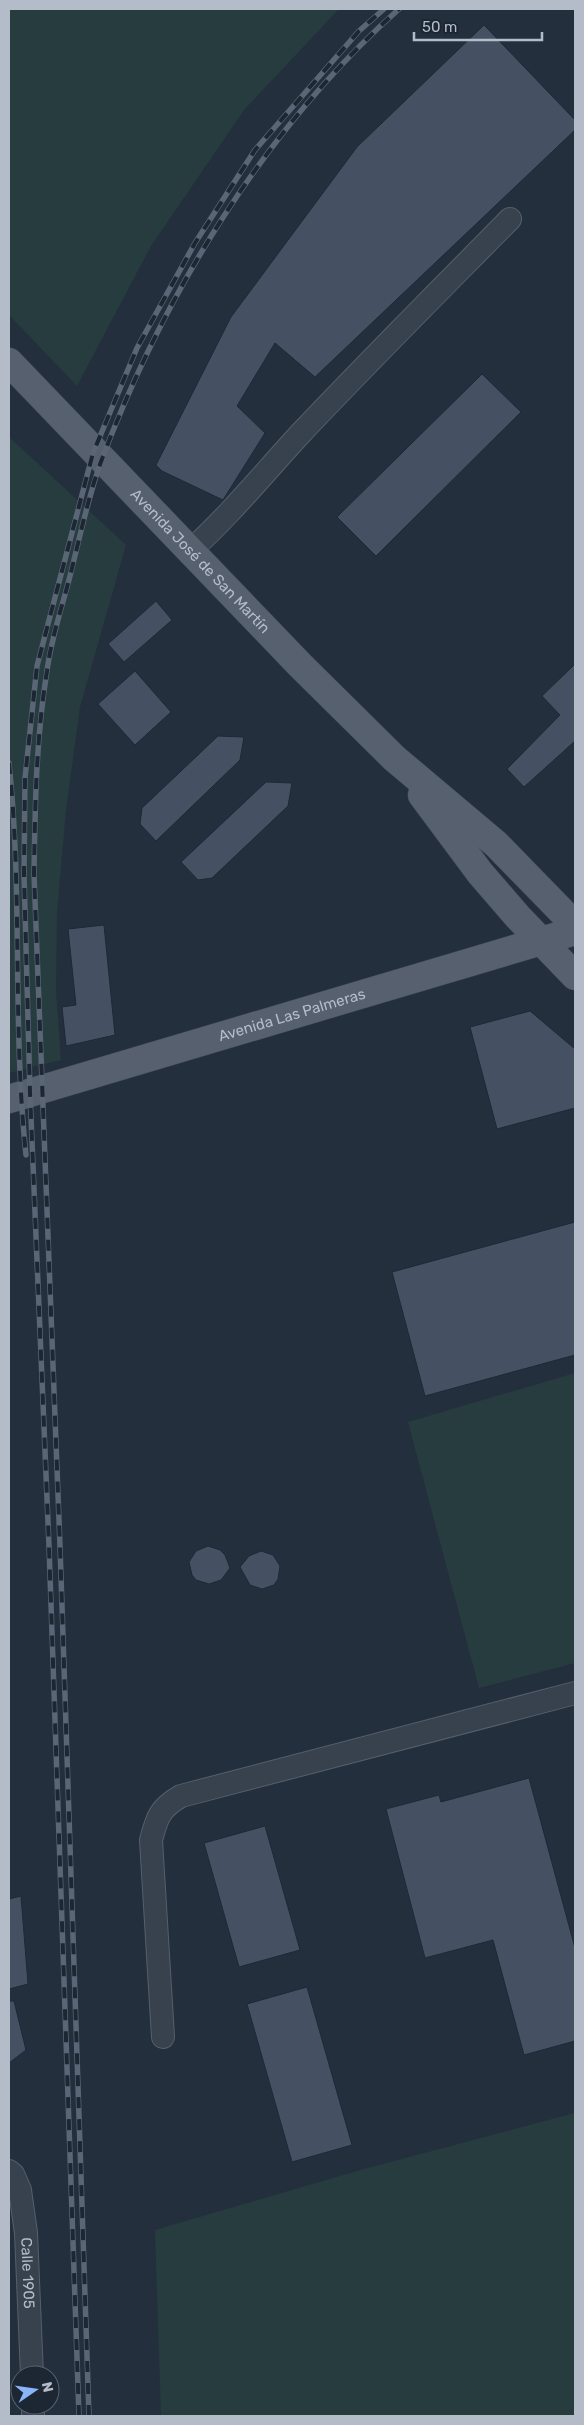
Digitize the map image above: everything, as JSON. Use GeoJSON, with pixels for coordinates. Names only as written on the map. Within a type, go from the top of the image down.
{"type":"FeatureCollection","features":[{"type":"Feature","properties":{"kind":"main road","name":"Avenida José de San Martín"},"geometry":{"type":"LineString","coordinates":[[9,362],[190,552],[394,758],[496,844],[575,925]]}},
{"type":"Feature","properties":{"kind":"main road","name":"Avenida José de San Martín"},"geometry":{"type":"LineString","coordinates":[[394,758],[480,874],[575,976]]}},
{"type":"Feature","properties":{"kind":"main road","name":"Avenida Las Palmeras"},"geometry":{"type":"LineString","coordinates":[[9,1099],[543,942],[575,930]]}},
{"type":"Feature","properties":{"kind":"lane"},"geometry":{"type":"LineString","coordinates":[[190,552],[219,526],[294,441],[389,340],[510,219]]}},
{"type":"Feature","properties":{"kind":"lane"},"geometry":{"type":"LineString","coordinates":[[163,2037],[151,1840],[157,1818],[167,1804],[181,1796],[575,1693]]}},
{"type":"Feature","properties":{"kind":"lane","name":"Calle 1905"},"geometry":{"type":"LineString","coordinates":[[11,2173],[20,2190],[26,2233],[32,2365]]}},
{"type":"Feature","properties":{"kind":"green space"},"geometry":{"type":"Polygon","coordinates":[[[9,9],[339,9],[244,110],[151,246],[77,386],[9,315],[9,9]]]}},
{"type":"Feature","properties":{"kind":"green space"},"geometry":{"type":"Polygon","coordinates":[[[9,437],[126,545],[80,707],[66,810],[57,912],[56,990],[61,1060],[9,1073],[9,437]]]}},
{"type":"Feature","properties":{"kind":"green space"},"geometry":{"type":"Polygon","coordinates":[[[575,1373],[575,1663],[479,1688],[408,1422],[575,1373]]]}},
{"type":"Feature","properties":{"kind":"green space"},"geometry":{"type":"Polygon","coordinates":[[[575,2113],[575,2416],[161,2416],[155,2230],[364,2169],[575,2113]]]}},
{"type":"Feature","properties":{"kind":"building"},"geometry":{"type":"Polygon","coordinates":[[[484,25],[575,120],[575,130],[315,377],[275,343],[237,406],[265,433],[223,500],[162,471],[156,465],[231,317],[357,147],[484,25]]]}},
{"type":"Feature","properties":{"kind":"building"},"geometry":{"type":"Polygon","coordinates":[[[482,374],[521,412],[376,556],[337,517],[482,374]]]}},
{"type":"Feature","properties":{"kind":"building"},"geometry":{"type":"Polygon","coordinates":[[[156,601],[172,620],[124,662],[108,644],[156,601]]]}},
{"type":"Feature","properties":{"kind":"building"},"geometry":{"type":"Polygon","coordinates":[[[575,664],[575,741],[524,787],[507,769],[560,715],[542,696],[575,664]]]}},
{"type":"Feature","properties":{"kind":"building"},"geometry":{"type":"Polygon","coordinates":[[[135,671],[171,712],[135,745],[98,704],[135,671]]]}},
{"type":"Feature","properties":{"kind":"building"},"geometry":{"type":"Polygon","coordinates":[[[218,736],[244,737],[240,760],[156,841],[140,824],[142,808],[218,736]]]}},
{"type":"Feature","properties":{"kind":"building"},"geometry":{"type":"Polygon","coordinates":[[[266,782],[292,783],[288,806],[212,878],[198,880],[181,862],[266,782]]]}},
{"type":"Feature","properties":{"kind":"building"},"geometry":{"type":"Polygon","coordinates":[[[104,925],[115,1035],[66,1046],[62,1007],[76,1005],[68,929],[104,925]]]}},
{"type":"Feature","properties":{"kind":"building"},"geometry":{"type":"Polygon","coordinates":[[[530,1011],[575,1049],[575,1108],[497,1129],[470,1027],[530,1011]]]}},
{"type":"Feature","properties":{"kind":"building"},"geometry":{"type":"Polygon","coordinates":[[[575,1222],[575,1355],[425,1396],[392,1272],[575,1222]]]}},
{"type":"Feature","properties":{"kind":"building"},"geometry":{"type":"Polygon","coordinates":[[[208,1546],[220,1550],[225,1555],[230,1568],[221,1580],[209,1584],[196,1580],[192,1575],[189,1562],[196,1551],[208,1546]]]}},
{"type":"Feature","properties":{"kind":"building"},"geometry":{"type":"Polygon","coordinates":[[[261,1551],[273,1555],[280,1566],[278,1579],[274,1585],[262,1589],[250,1585],[240,1567],[249,1556],[261,1551]]]}},
{"type":"Feature","properties":{"kind":"building"},"geometry":{"type":"Polygon","coordinates":[[[529,1778],[575,1948],[575,2041],[524,2055],[493,1940],[425,1958],[386,1809],[439,1795],[441,1802],[529,1778]]]}},
{"type":"Feature","properties":{"kind":"building"},"geometry":{"type":"Polygon","coordinates":[[[265,1826],[300,1950],[239,1967],[204,1843],[265,1826]]]}},
{"type":"Feature","properties":{"kind":"building"},"geometry":{"type":"Polygon","coordinates":[[[21,1896],[28,1984],[9,1989],[9,1899],[21,1896]]]}},
{"type":"Feature","properties":{"kind":"building"},"geometry":{"type":"Polygon","coordinates":[[[307,1987],[352,2145],[292,2162],[247,2004],[307,1987]]]}},
{"type":"Feature","properties":{"kind":"building"},"geometry":{"type":"Polygon","coordinates":[[[9,2001],[14,2001],[26,2050],[9,2063],[9,2001]]]}},
{"type":"Feature","properties":{"kind":"railway"},"geometry":{"type":"LineString","coordinates":[[79,2416],[49,1546],[30,1093],[24,874],[25,778],[37,666],[93,453],[137,348],[195,243],[255,150],[359,31],[384,9]]}},
{"type":"Feature","properties":{"kind":"railway"},"geometry":{"type":"LineString","coordinates":[[89,2416],[60,1546],[34,874],[37,772],[43,696],[54,635],[92,487],[127,397],[156,335],[188,275],[224,216],[263,160],[305,106],[350,56],[399,9]]}},
{"type":"Feature","properties":{"kind":"railway"},"geometry":{"type":"LineString","coordinates":[[9,763],[16,861],[19,1057],[26,1155]]}}]}
